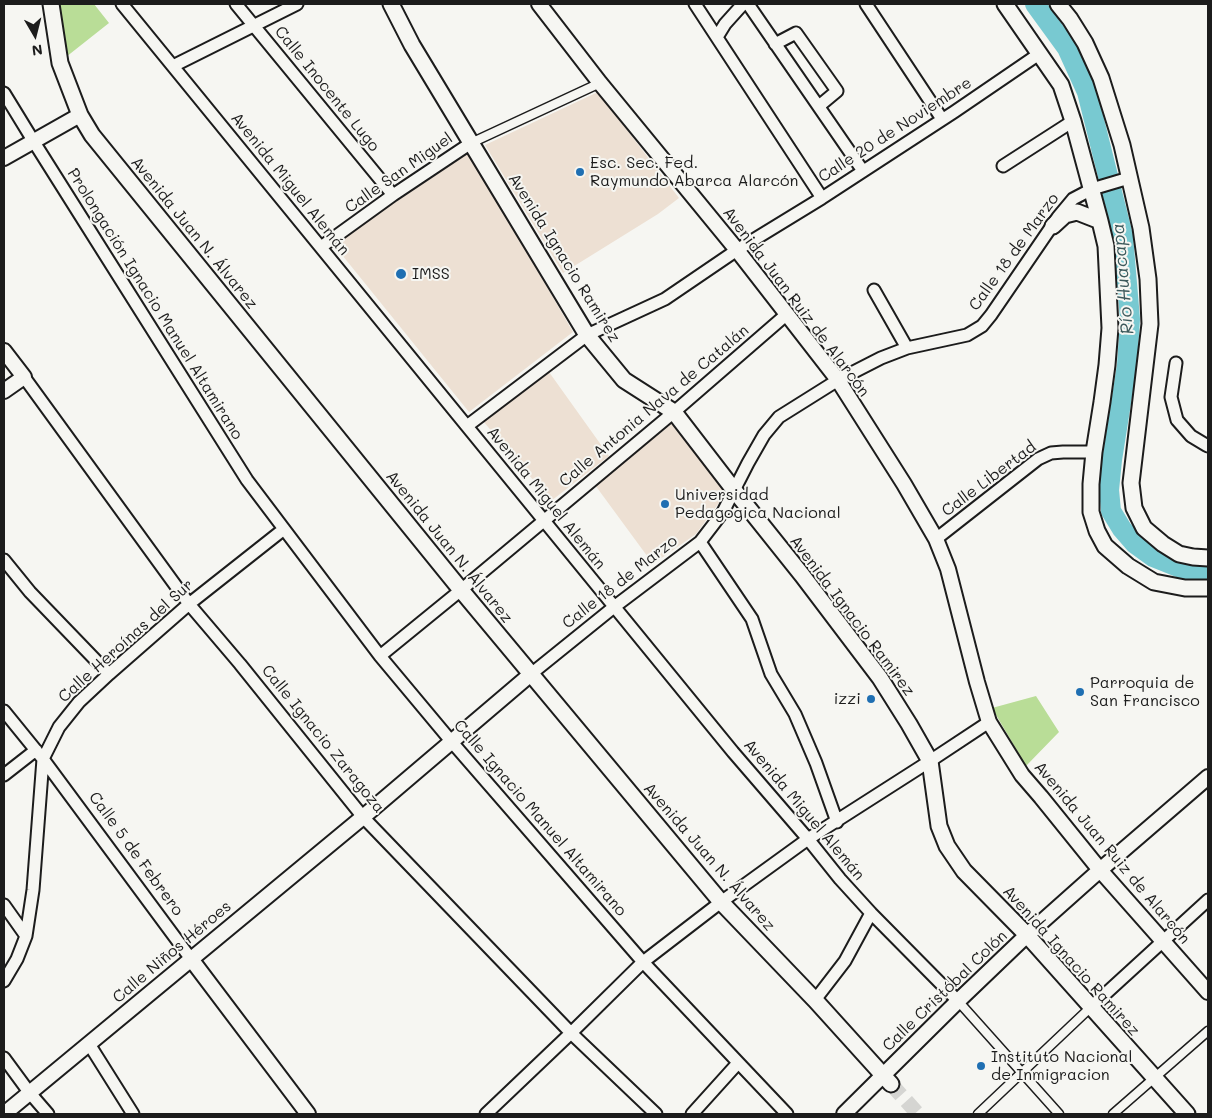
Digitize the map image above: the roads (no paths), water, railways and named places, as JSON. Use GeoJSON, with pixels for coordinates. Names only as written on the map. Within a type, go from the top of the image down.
{"type":"FeatureCollection","features":[{"type":"Feature","properties":{"kind":"main road","name":"Avenida Juan N. Álvarez"},"geometry":{"type":"LineString","coordinates":[[51,4],[60,63],[80,115],[92,135],[461,590],[721,902],[815,1000],[887,1080]]}},
{"type":"Feature","properties":{"kind":"main road","name":"Avenida Ignacio Ramirez"},"geometry":{"type":"LineString","coordinates":[[391,4],[412,45],[587,335],[624,380],[674,412],[880,678],[930,761],[939,826],[947,846],[964,871],[1027,935],[1187,1114]]}},
{"type":"Feature","properties":{"kind":"main road"},"geometry":{"type":"LineString","coordinates":[[1005,4],[1061,85],[1094,189],[1106,246],[1110,328],[1105,384],[1094,452],[1090,512],[1105,546],[1128,566],[1154,582],[1185,588],[1208,588]]}},
{"type":"Feature","properties":{"kind":"main road"},"geometry":{"type":"LineString","coordinates":[[1058,4],[1085,43],[1101,78],[1115,121],[1126,179],[1142,228],[1148,279],[1150,324],[1131,483],[1134,508],[1144,528],[1163,544],[1179,554],[1208,558]]}},
{"type":"Feature","properties":{"kind":"main road"},"geometry":{"type":"LineString","coordinates":[[1053,226],[1065,215],[1076,212],[1100,221]]}},
{"type":"Feature","properties":{"kind":"street","name":"Avenida Miguel Alemán"},"geometry":{"type":"LineString","coordinates":[[122,4],[733,752],[840,879],[958,1001]]}},
{"type":"Feature","properties":{"kind":"street","name":"Calle Inocente Lugo"},"geometry":{"type":"LineString","coordinates":[[236,4],[393,195]]}},
{"type":"Feature","properties":{"kind":"street"},"geometry":{"type":"LineString","coordinates":[[173,66],[296,4]]}},
{"type":"Feature","properties":{"kind":"street","name":"Avenida Juan Ruiz de Alarcón"},"geometry":{"type":"LineString","coordinates":[[539,4],[600,83],[788,314],[838,380],[904,484],[936,539],[948,569],[989,722],[1022,776],[1100,870],[1208,992]]}},
{"type":"Feature","properties":{"kind":"street"},"geometry":{"type":"LineString","coordinates":[[695,4],[822,198]]}},
{"type":"Feature","properties":{"kind":"street"},"geometry":{"type":"LineString","coordinates":[[718,37],[725,24],[743,4]]}},
{"type":"Feature","properties":{"kind":"street"},"geometry":{"type":"LineString","coordinates":[[748,4],[863,171]]}},
{"type":"Feature","properties":{"kind":"street"},"geometry":{"type":"LineString","coordinates":[[866,4],[942,119]]}},
{"type":"Feature","properties":{"kind":"street"},"geometry":{"type":"LineString","coordinates":[[776,44],[796,33],[837,91],[819,106]]}},
{"type":"Feature","properties":{"kind":"street","name":"Calle 20 de Noviembre"},"geometry":{"type":"LineString","coordinates":[[467,426],[587,335],[665,299],[736,250],[822,198],[1039,54]]}},
{"type":"Feature","properties":{"kind":"street"},"geometry":{"type":"LineString","coordinates":[[471,143],[600,83]]}},
{"type":"Feature","properties":{"kind":"street","name":"Prolongación Ignacio Manuel Altamirano"},"geometry":{"type":"LineString","coordinates":[[4,93],[247,480],[284,529]]}},
{"type":"Feature","properties":{"kind":"street"},"geometry":{"type":"LineString","coordinates":[[4,158],[80,115]]}},
{"type":"Feature","properties":{"kind":"street"},"geometry":{"type":"LineString","coordinates":[[1003,166],[1073,121]]}},
{"type":"Feature","properties":{"kind":"street","name":"Calle San Miguel"},"geometry":{"type":"LineString","coordinates":[[321,247],[393,195],[471,143]]}},
{"type":"Feature","properties":{"kind":"street","name":"Calle 18 de Marzo"},"geometry":{"type":"LineString","coordinates":[[362,817],[531,674],[614,607],[700,542],[723,512],[764,436],[778,417],[838,380],[881,358],[907,348],[967,335],[982,326],[1058,217],[1073,199],[1094,189],[1126,179]]}},
{"type":"Feature","properties":{"kind":"street"},"geometry":{"type":"LineString","coordinates":[[874,290],[907,348]]}},
{"type":"Feature","properties":{"kind":"street","name":"Calle Antonia Nava de Catalán"},"geometry":{"type":"LineString","coordinates":[[380,656],[544,521],[788,314]]}},
{"type":"Feature","properties":{"kind":"street","name":"Calle Ignacio Zaragoza"},"geometry":{"type":"LineString","coordinates":[[4,351],[189,604],[240,664],[362,817],[571,1033],[656,1114]]}},
{"type":"Feature","properties":{"kind":"street"},"geometry":{"type":"LineString","coordinates":[[1176,363],[1171,397],[1177,420],[1192,436],[1208,446]]}},
{"type":"Feature","properties":{"kind":"street"},"geometry":{"type":"LineString","coordinates":[[4,391],[24,376]]}},
{"type":"Feature","properties":{"kind":"street","name":"Calle Libertad"},"geometry":{"type":"LineString","coordinates":[[936,539],[1038,459],[1051,453],[1094,452]]}},
{"type":"Feature","properties":{"kind":"street","name":"Calle Heroínas del Sur"},"geometry":{"type":"LineString","coordinates":[[4,982],[18,959],[26,936],[33,890],[40,755],[74,707],[109,674],[189,604],[284,529]]}},
{"type":"Feature","properties":{"kind":"street","name":"Calle Ignacio Manuel Altamirano"},"geometry":{"type":"LineString","coordinates":[[284,529],[380,656],[451,741],[643,962],[788,1114]]}},
{"type":"Feature","properties":{"kind":"street"},"geometry":{"type":"LineString","coordinates":[[700,542],[752,619],[771,674],[795,714],[837,822]]}},
{"type":"Feature","properties":{"kind":"street"},"geometry":{"type":"LineString","coordinates":[[4,560],[30,592],[109,674]]}},
{"type":"Feature","properties":{"kind":"street","name":"Calle 5 de Febrero"},"geometry":{"type":"LineString","coordinates":[[4,712],[40,755],[308,1114]]}},
{"type":"Feature","properties":{"kind":"street"},"geometry":{"type":"LineString","coordinates":[[486,1114],[643,962],[808,839],[989,722]]}},
{"type":"Feature","properties":{"kind":"street"},"geometry":{"type":"LineString","coordinates":[[4,775],[40,755]]}},
{"type":"Feature","properties":{"kind":"street","name":"Calle Cristóbal Colón"},"geometry":{"type":"LineString","coordinates":[[844,1114],[887,1080],[958,1001],[1027,935],[1208,777]]}},
{"type":"Feature","properties":{"kind":"street","name":"Calle Niños Héroes"},"geometry":{"type":"LineString","coordinates":[[4,1114],[362,817]]}},
{"type":"Feature","properties":{"kind":"street"},"geometry":{"type":"LineString","coordinates":[[978,1114],[1208,900]]}},
{"type":"Feature","properties":{"kind":"street"},"geometry":{"type":"LineString","coordinates":[[4,905],[26,936]]}},
{"type":"Feature","properties":{"kind":"street"},"geometry":{"type":"LineString","coordinates":[[815,1000],[846,961],[871,913]]}},
{"type":"Feature","properties":{"kind":"street"},"geometry":{"type":"LineString","coordinates":[[958,1001],[1059,1114]]}},
{"type":"Feature","properties":{"kind":"street"},"geometry":{"type":"LineString","coordinates":[[1113,1114],[1208,1031]]}},
{"type":"Feature","properties":{"kind":"street"},"geometry":{"type":"LineString","coordinates":[[89,1044],[133,1114]]}},
{"type":"Feature","properties":{"kind":"street"},"geometry":{"type":"LineString","coordinates":[[4,1058],[48,1114]]}},
{"type":"Feature","properties":{"kind":"street"},"geometry":{"type":"LineString","coordinates":[[692,1114],[738,1063]]}},
{"type":"Feature","properties":{"kind":"waterway","name":"Río Huacapa"},"geometry":{"type":"LineString","coordinates":[[1035,4],[1067,48],[1087,92],[1123,236],[1130,319],[1127,365],[1109,490],[1111,511],[1122,529],[1135,544],[1153,557],[1183,569],[1208,569]]}},
{"type":"Feature","properties":{"kind":"tunnel"},"geometry":{"type":"LineString","coordinates":[[891,1084],[918,1114]]}},
{"type":"Feature","properties":{"kind":"place","name":"Esc. Sec. Fed. Raymundo Abarca Alarcón"},"geometry":{"type":"Point","coordinates":[580,172]}},
{"type":"Feature","properties":{"kind":"place","name":"IMSS"},"geometry":{"type":"Point","coordinates":[401,274]}},
{"type":"Feature","properties":{"kind":"place","name":"Universidad Pedagogica Nacional"},"geometry":{"type":"Point","coordinates":[665,504]}},
{"type":"Feature","properties":{"kind":"place","name":"Parroquia de San Francisco"},"geometry":{"type":"Point","coordinates":[1080,692]}},
{"type":"Feature","properties":{"kind":"place","name":"izzi"},"geometry":{"type":"Point","coordinates":[871,699]}},
{"type":"Feature","properties":{"kind":"place","name":"Instituto Nacional de Inmigracion"},"geometry":{"type":"Point","coordinates":[981,1066]}}]}
